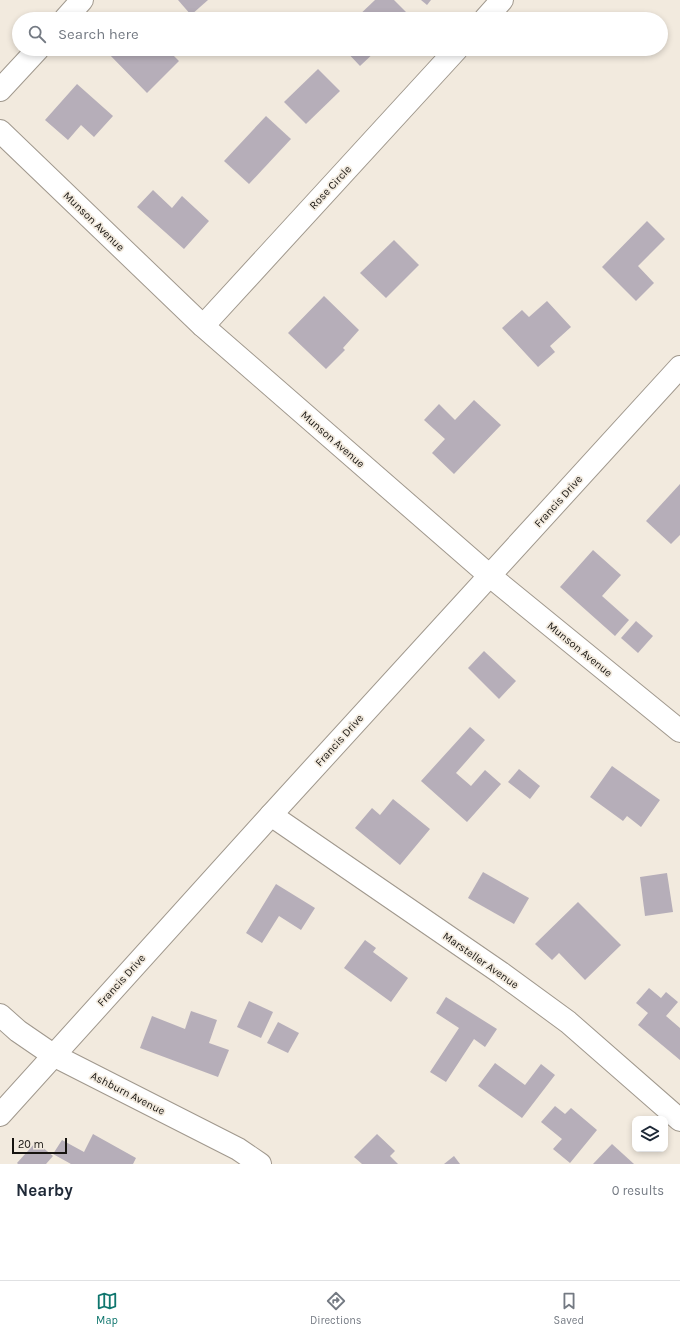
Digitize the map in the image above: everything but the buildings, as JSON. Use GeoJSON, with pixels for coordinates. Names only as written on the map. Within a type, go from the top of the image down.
{"type":"FeatureCollection","features":[{"type":"Feature","properties":{"kind":"street"},"geometry":{"type":"LineString","coordinates":[[71,12],[82,0]]}},
{"type":"Feature","properties":{"kind":"street"},"geometry":{"type":"LineString","coordinates":[[491,12],[502,0]]}},
{"type":"Feature","properties":{"kind":"street"},"geometry":{"type":"LineString","coordinates":[[0,90],[32,56]]}},
{"type":"Feature","properties":{"kind":"street","name":"Rose Circle"},"geometry":{"type":"LineString","coordinates":[[203,326],[451,56]]}},
{"type":"Feature","properties":{"kind":"street","name":"Munson Avenue"},"geometry":{"type":"LineString","coordinates":[[0,131],[203,326],[490,576],[680,731]]}},
{"type":"Feature","properties":{"kind":"street","name":"Francis Drive"},"geometry":{"type":"LineString","coordinates":[[0,1115],[53,1054],[680,366]]}},
{"type":"Feature","properties":{"kind":"street","name":"Marsteller Avenue"},"geometry":{"type":"LineString","coordinates":[[270,815],[501,973],[568,1022],[680,1120]]}},
{"type":"Feature","properties":{"kind":"street","name":"Ashburn Avenue"},"geometry":{"type":"LineString","coordinates":[[0,1015],[18,1031],[53,1054],[238,1149],[260,1164]]}}]}
